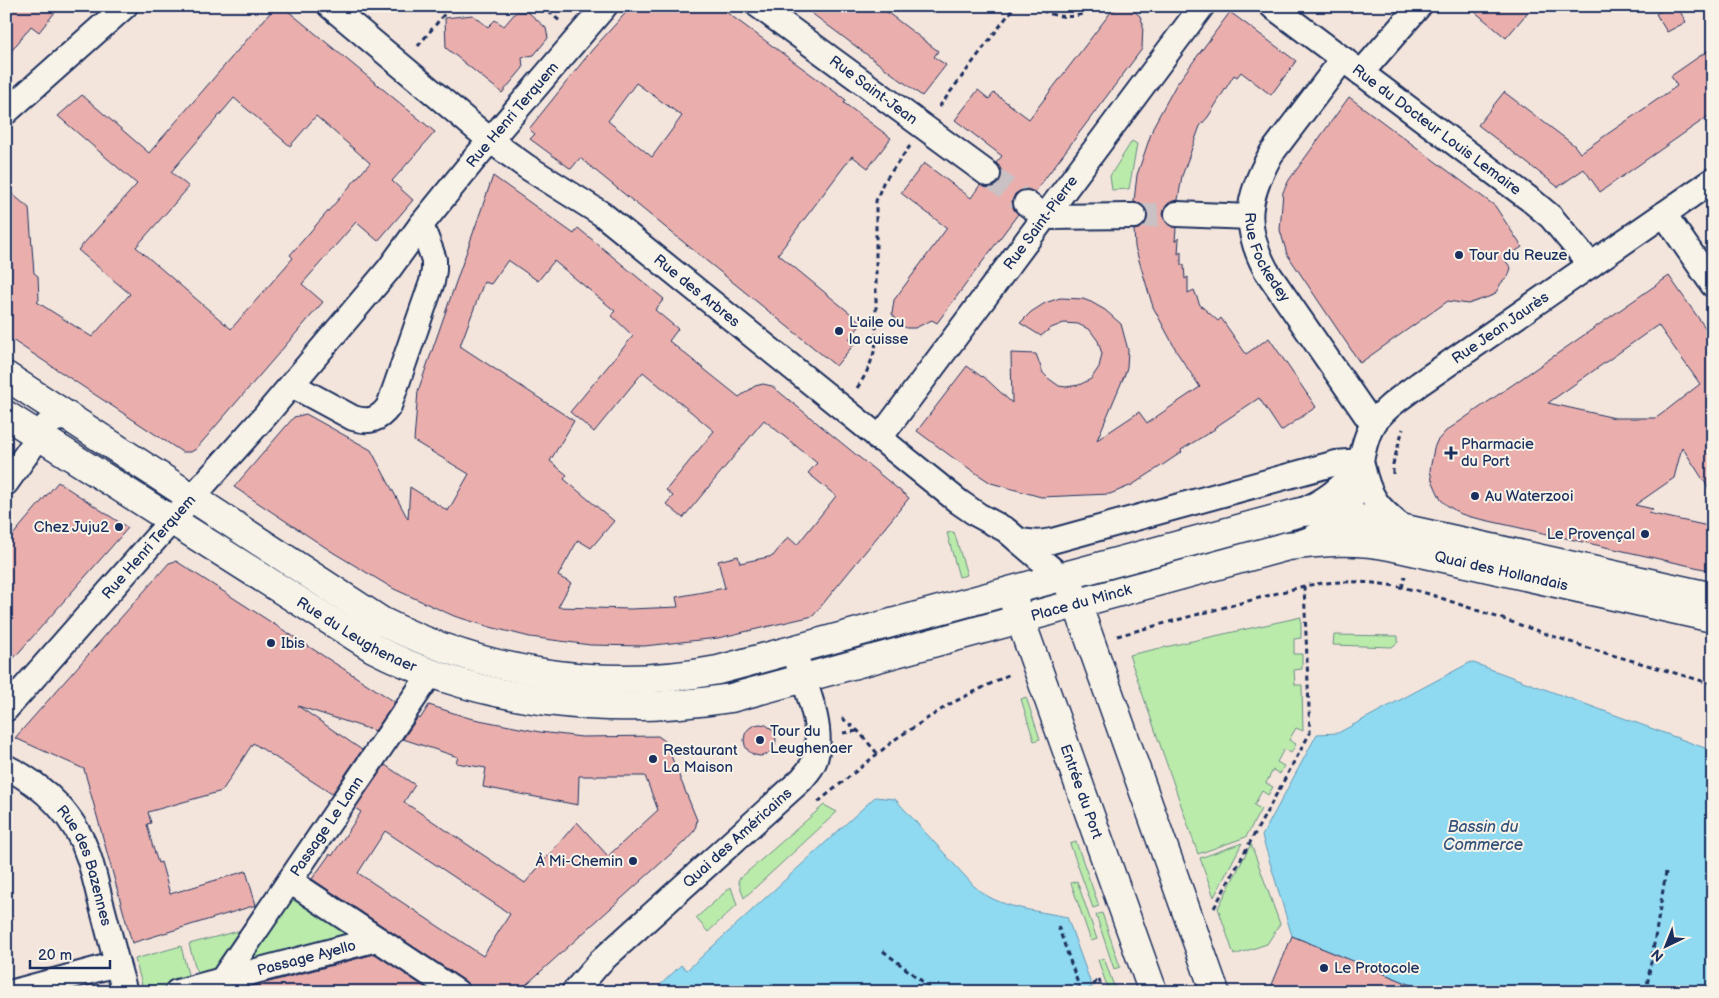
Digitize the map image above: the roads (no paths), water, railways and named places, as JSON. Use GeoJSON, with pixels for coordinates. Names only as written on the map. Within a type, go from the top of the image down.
{"type":"FeatureCollection","features":[{"type":"Feature","properties":{"kind":"main road","name":"Rue du Leughenaer"},"geometry":{"type":"LineString","coordinates":[[6,376],[381,621],[414,636],[482,660],[551,674],[619,680],[681,676],[718,670],[747,662]]}},
{"type":"Feature","properties":{"kind":"main road","name":"Rue du Leughenaer"},"geometry":{"type":"LineString","coordinates":[[6,415],[356,639],[431,673],[475,687],[509,695],[589,705],[668,705],[724,699],[756,692]]}},
{"type":"Feature","properties":{"kind":"main road","name":"Quai des Hollandais"},"geometry":{"type":"LineString","coordinates":[[1295,513],[1319,511],[1342,515],[1407,539],[1713,618]]}},
{"type":"Feature","properties":{"kind":"main road","name":"Place du Minck"},"geometry":{"type":"LineString","coordinates":[[747,662],[1295,513]]}},
{"type":"Feature","properties":{"kind":"main road","name":"Quai des Hollandais"},"geometry":{"type":"LineString","coordinates":[[1288,546],[1330,541],[1377,544],[1407,539],[1713,597]]}},
{"type":"Feature","properties":{"kind":"main road","name":"Place du Minck"},"geometry":{"type":"LineString","coordinates":[[756,692],[1288,546]]}},
{"type":"Feature","properties":{"kind":"main road"},"geometry":{"type":"LineString","coordinates":[[1061,577],[1073,592],[1215,992]]}},
{"type":"Feature","properties":{"kind":"main road","name":"Entrée du Port"},"geometry":{"type":"LineString","coordinates":[[1010,591],[1153,992]]}},
{"type":"Feature","properties":{"kind":"street"},"geometry":{"type":"LineString","coordinates":[[6,112],[125,6]]}},
{"type":"Feature","properties":{"kind":"street","name":"Rue des Arbres"},"geometry":{"type":"LineString","coordinates":[[330,6],[490,141],[527,167],[602,214],[963,505],[998,525],[1061,577]]}},
{"type":"Feature","properties":{"kind":"street","name":"Rue Henri Terquem"},"geometry":{"type":"LineString","coordinates":[[6,709],[292,385],[490,141],[605,6]]}},
{"type":"Feature","properties":{"kind":"street","name":"Rue Saint-Jean"},"geometry":{"type":"LineString","coordinates":[[759,6],[988,174]]}},
{"type":"Feature","properties":{"kind":"street","name":"Rue Saint-Pierre"},"geometry":{"type":"LineString","coordinates":[[880,439],[1036,210],[1202,6]]}},
{"type":"Feature","properties":{"kind":"street","name":"Rue du Docteur Louis Lemaire"},"geometry":{"type":"LineString","coordinates":[[1272,6],[1543,210],[1591,265]]}},
{"type":"Feature","properties":{"kind":"street","name":"Rue Fockedey"},"geometry":{"type":"LineString","coordinates":[[1373,425],[1266,270],[1256,249],[1250,227],[1250,216],[1252,199],[1257,184],[1272,154],[1352,66],[1419,6]]}},
{"type":"Feature","properties":{"kind":"street","name":"Rue Jean Jaurès"},"geometry":{"type":"LineString","coordinates":[[1361,461],[1373,425],[1385,411],[1419,384],[1713,180]]}},
{"type":"Feature","properties":{"kind":"street"},"geometry":{"type":"LineString","coordinates":[[1036,210],[1134,216]]}},
{"type":"Feature","properties":{"kind":"street"},"geometry":{"type":"LineString","coordinates":[[1177,214],[1250,216]]}},
{"type":"Feature","properties":{"kind":"street"},"geometry":{"type":"LineString","coordinates":[[1664,214],[1713,285]]}},
{"type":"Feature","properties":{"kind":"street"},"geometry":{"type":"LineString","coordinates":[[292,385],[358,419],[372,420],[379,418],[384,413],[389,406],[432,282],[434,260],[421,225]]}},
{"type":"Feature","properties":{"kind":"street"},"geometry":{"type":"LineString","coordinates":[[6,483],[39,435],[52,420],[72,419]]}},
{"type":"Feature","properties":{"kind":"street"},"geometry":{"type":"LineString","coordinates":[[1019,541],[1038,543],[1052,541],[1336,464],[1361,461],[1367,487],[1373,499],[1407,539]]}},
{"type":"Feature","properties":{"kind":"street","name":"Place du Minck"},"geometry":{"type":"LineString","coordinates":[[1295,513],[1315,505],[1330,496],[1345,482],[1361,461]]}},
{"type":"Feature","properties":{"kind":"street","name":"Place du Minck"},"geometry":{"type":"LineString","coordinates":[[1288,546],[1320,534],[1342,515],[1353,496],[1361,461]]}},
{"type":"Feature","properties":{"kind":"street","name":"Quai des Américains"},"geometry":{"type":"LineString","coordinates":[[574,992],[606,957],[811,769],[816,756],[818,736],[816,723],[793,649]]}},
{"type":"Feature","properties":{"kind":"street","name":"Passage Le Lann"},"geometry":{"type":"LineString","coordinates":[[222,980],[431,673]]}},
{"type":"Feature","properties":{"kind":"street","name":"Rue des Bazennes"},"geometry":{"type":"LineString","coordinates":[[6,767],[20,774],[46,793],[69,816],[78,830],[90,858],[116,964],[125,992]]}},
{"type":"Feature","properties":{"kind":"street"},"geometry":{"type":"LineString","coordinates":[[290,881],[456,992]]}},
{"type":"Feature","properties":{"kind":"street","name":"Passage Ayello"},"geometry":{"type":"LineString","coordinates":[[177,992],[377,939]]}},
{"type":"Feature","properties":{"kind":"street"},"geometry":{"type":"LineString","coordinates":[[13,992],[116,964]]}},
{"type":"Feature","properties":{"kind":"water","name":"Bassin du Commerce"},"geometry":{"type":"Polygon","coordinates":[[[1471,662],[1713,751],[1713,992],[1428,992],[1292,936],[1262,836],[1317,734],[1338,733],[1471,662]]]}},
{"type":"Feature","properties":{"kind":"water"},"geometry":{"type":"Polygon","coordinates":[[[875,797],[895,799],[974,886],[984,894],[994,900],[1018,908],[1067,917],[1094,992],[653,992],[681,965],[687,970],[875,797]]]}},
{"type":"Feature","properties":{"kind":"tunnel"},"geometry":{"type":"LineString","coordinates":[[988,174],[1026,203]]}},
{"type":"Feature","properties":{"kind":"tunnel"},"geometry":{"type":"LineString","coordinates":[[1134,216],[1177,214]]}},
{"type":"Feature","properties":{"kind":"place","name":"Tour du Reuze"},"geometry":{"type":"Point","coordinates":[1459,255]}},
{"type":"Feature","properties":{"kind":"place","name":"L'aile ou la cuisse"},"geometry":{"type":"Point","coordinates":[839,331]}},
{"type":"Feature","properties":{"kind":"place","name":"Pharmacie du Port"},"geometry":{"type":"Point","coordinates":[1451,453]}},
{"type":"Feature","properties":{"kind":"place","name":"Au Waterzooi"},"geometry":{"type":"Point","coordinates":[1475,496]}},
{"type":"Feature","properties":{"kind":"place","name":"Chez Juju2"},"geometry":{"type":"Point","coordinates":[119,527]}},
{"type":"Feature","properties":{"kind":"place","name":"Le Provençal"},"geometry":{"type":"Point","coordinates":[1645,534]}},
{"type":"Feature","properties":{"kind":"place","name":"Ibis"},"geometry":{"type":"Point","coordinates":[271,643]}},
{"type":"Feature","properties":{"kind":"place","name":"Tour du Leughenaer"},"geometry":{"type":"Point","coordinates":[760,740]}},
{"type":"Feature","properties":{"kind":"place","name":"Restaurant La Maison"},"geometry":{"type":"Point","coordinates":[653,759]}},
{"type":"Feature","properties":{"kind":"place","name":"À Mi-Chemin"},"geometry":{"type":"Point","coordinates":[633,861]}},
{"type":"Feature","properties":{"kind":"place","name":"Le Protocole"},"geometry":{"type":"Point","coordinates":[1324,968]}}]}
